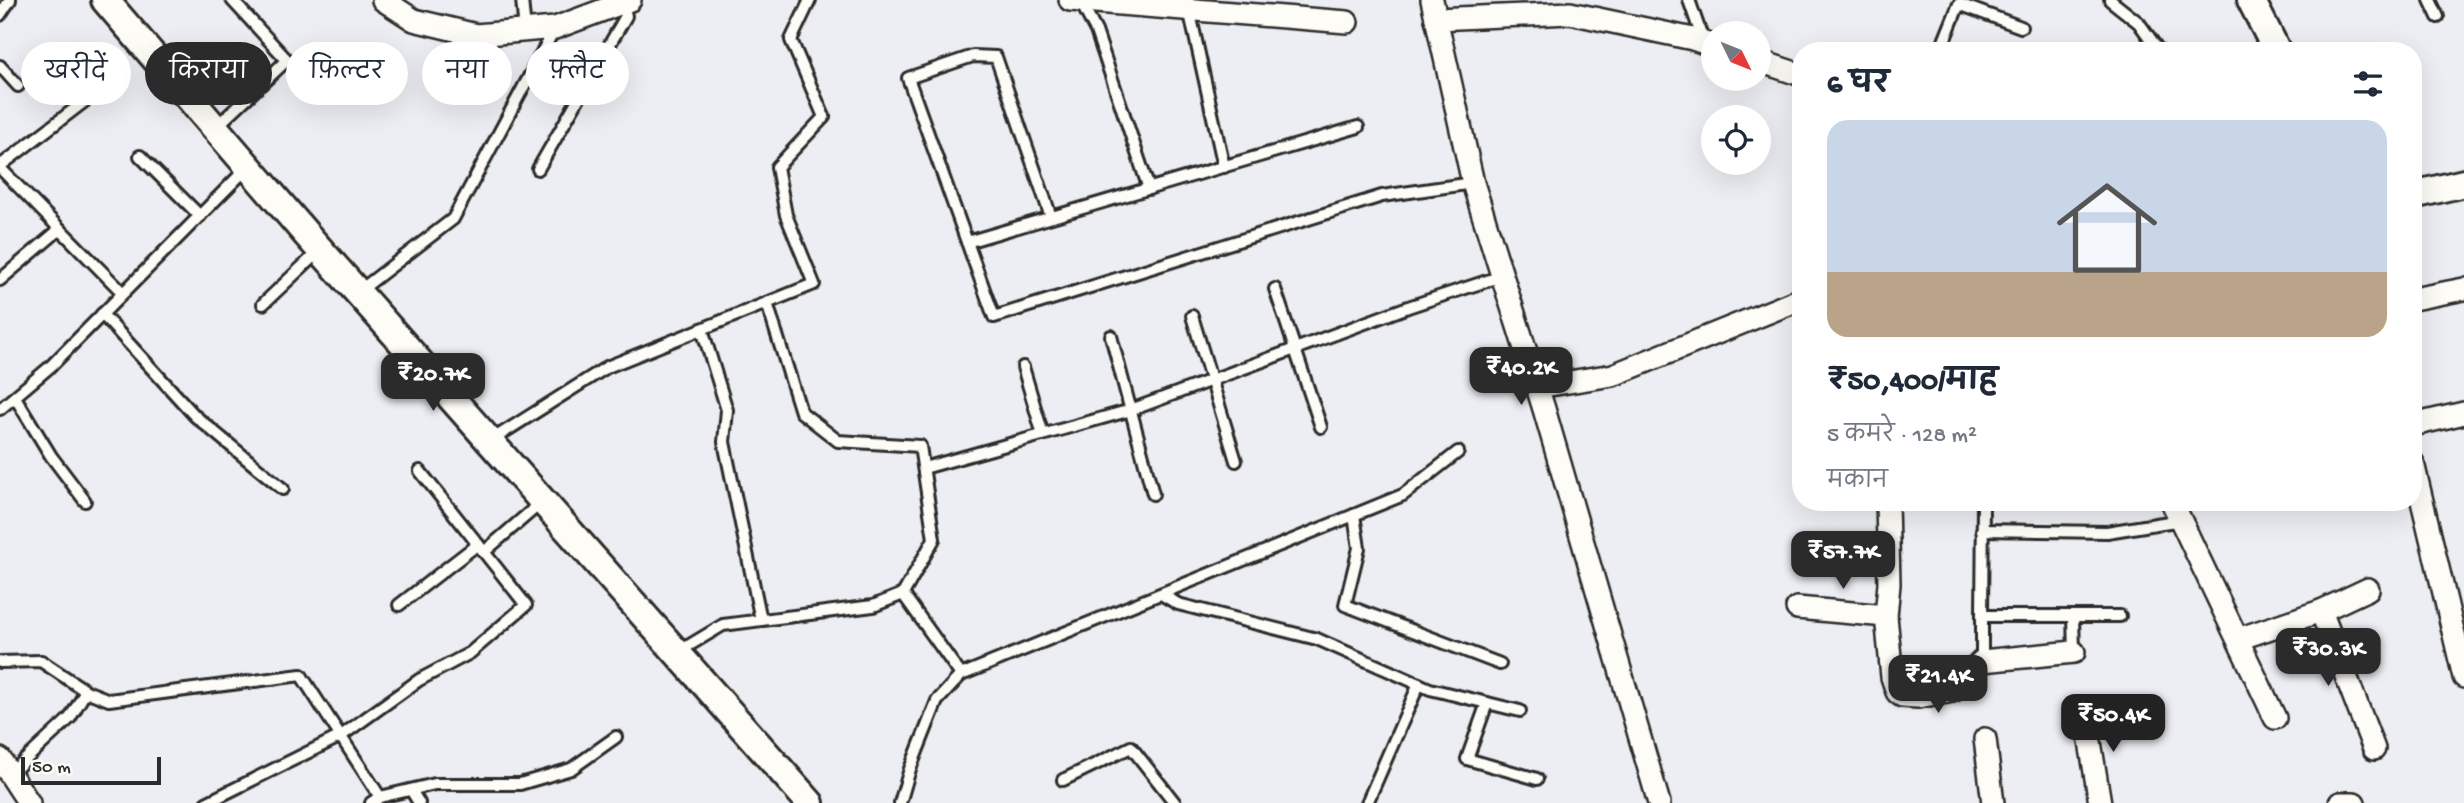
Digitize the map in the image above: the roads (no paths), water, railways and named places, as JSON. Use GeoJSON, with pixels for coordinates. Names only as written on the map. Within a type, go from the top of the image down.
{"type":"FeatureCollection","features":[{"type":"Feature","properties":{"kind":"street"},"geometry":{"type":"LineString","coordinates":[[105,0],[320,250],[678,652],[798,799]]}},
{"type":"Feature","properties":{"kind":"street"},"geometry":{"type":"LineString","coordinates":[[383,0],[410,13],[476,35],[555,29],[626,1]]}},
{"type":"Feature","properties":{"kind":"street"},"geometry":{"type":"LineString","coordinates":[[1070,0],[1189,5],[1347,22]]}},
{"type":"Feature","properties":{"kind":"street"},"geometry":{"type":"LineString","coordinates":[[2251,0],[2272,42]]}},
{"type":"Feature","properties":{"kind":"street"},"geometry":{"type":"LineString","coordinates":[[1659,803],[1605,611],[1473,183],[1434,9],[1567,7],[1701,42]]}},
{"type":"Feature","properties":{"kind":"street"},"geometry":{"type":"LineString","coordinates":[[1771,65],[1792,72]]}},
{"type":"Feature","properties":{"kind":"street"},"geometry":{"type":"LineString","coordinates":[[2422,193],[2464,183]]}},
{"type":"Feature","properties":{"kind":"street"},"geometry":{"type":"LineString","coordinates":[[2422,297],[2464,289]]}},
{"type":"Feature","properties":{"kind":"street"},"geometry":{"type":"LineString","coordinates":[[1537,387],[1613,375],[1792,303]]}},
{"type":"Feature","properties":{"kind":"street"},"geometry":{"type":"LineString","coordinates":[[2422,423],[2464,413]]}},
{"type":"Feature","properties":{"kind":"street"},"geometry":{"type":"LineString","coordinates":[[2422,501],[2464,677]]}},
{"type":"Feature","properties":{"kind":"street"},"geometry":{"type":"LineString","coordinates":[[1887,511],[1889,584],[1886,616],[1892,677],[1897,692],[1902,696],[1918,697],[1953,691],[1982,661],[2074,652]]}},
{"type":"Feature","properties":{"kind":"street"},"geometry":{"type":"LineString","coordinates":[[2176,511],[2275,718]]}},
{"type":"Feature","properties":{"kind":"street"},"geometry":{"type":"LineString","coordinates":[[2238,639],[2321,611],[2368,589]]}},
{"type":"Feature","properties":{"kind":"street"},"geometry":{"type":"LineString","coordinates":[[1797,608],[1886,616]]}},
{"type":"Feature","properties":{"kind":"street"},"geometry":{"type":"LineString","coordinates":[[2321,611],[2374,749]]}},
{"type":"Feature","properties":{"kind":"street"},"geometry":{"type":"LineString","coordinates":[[2085,711],[2100,803]]}},
{"type":"Feature","properties":{"kind":"street"},"geometry":{"type":"LineString","coordinates":[[1985,739],[1993,803]]}},
{"type":"Feature","properties":{"kind":"street"},"geometry":{"type":"LineString","coordinates":[[5,766],[29,803]]}},
{"type":"Feature","properties":{"kind":"street"},"geometry":{"type":"LineString","coordinates":[[2340,803],[2354,803]]}},
{"type":"Feature","properties":{"kind":"lane"},"geometry":{"type":"LineString","coordinates":[[0,15],[10,0]]}},
{"type":"Feature","properties":{"kind":"lane"},"geometry":{"type":"LineString","coordinates":[[215,128],[287,60],[232,0]]}},
{"type":"Feature","properties":{"kind":"lane"},"geometry":{"type":"LineString","coordinates":[[522,0],[525,31]]}},
{"type":"Feature","properties":{"kind":"lane"},"geometry":{"type":"LineString","coordinates":[[490,441],[607,367],[814,284],[786,215],[777,167],[824,117],[791,40],[810,0]]}},
{"type":"Feature","properties":{"kind":"lane"},"geometry":{"type":"LineString","coordinates":[[1080,0],[1096,31],[1149,189]]}},
{"type":"Feature","properties":{"kind":"lane"},"geometry":{"type":"LineString","coordinates":[[1689,0],[1701,26]]}},
{"type":"Feature","properties":{"kind":"lane"},"geometry":{"type":"LineString","coordinates":[[2110,0],[2139,23],[2153,42]]}},
{"type":"Feature","properties":{"kind":"lane"},"geometry":{"type":"LineString","coordinates":[[2430,0],[2438,17]]}},
{"type":"Feature","properties":{"kind":"lane"},"geometry":{"type":"LineString","coordinates":[[538,169],[626,16],[626,1]]}},
{"type":"Feature","properties":{"kind":"lane"},"geometry":{"type":"LineString","coordinates":[[1943,42],[1959,2],[2021,27]]}},
{"type":"Feature","properties":{"kind":"lane"},"geometry":{"type":"LineString","coordinates":[[1189,5],[1224,167]]}},
{"type":"Feature","properties":{"kind":"lane"},"geometry":{"type":"LineString","coordinates":[[358,292],[453,219],[555,29]]}},
{"type":"Feature","properties":{"kind":"lane"},"geometry":{"type":"LineString","coordinates":[[1051,217],[996,57],[973,56],[908,78],[994,317],[1382,196],[1473,183]]}},
{"type":"Feature","properties":{"kind":"lane"},"geometry":{"type":"LineString","coordinates":[[0,66],[18,86]]}},
{"type":"Feature","properties":{"kind":"lane"},"geometry":{"type":"LineString","coordinates":[[80,105],[0,167],[123,293]]}},
{"type":"Feature","properties":{"kind":"lane"},"geometry":{"type":"LineString","coordinates":[[967,242],[1358,127]]}},
{"type":"Feature","properties":{"kind":"lane"},"geometry":{"type":"LineString","coordinates":[[140,156],[200,216]]}},
{"type":"Feature","properties":{"kind":"lane"},"geometry":{"type":"LineString","coordinates":[[0,409],[51,366],[248,167]]}},
{"type":"Feature","properties":{"kind":"lane"},"geometry":{"type":"LineString","coordinates":[[0,280],[60,229]]}},
{"type":"Feature","properties":{"kind":"lane"},"geometry":{"type":"LineString","coordinates":[[263,304],[320,250]]}},
{"type":"Feature","properties":{"kind":"lane"},"geometry":{"type":"LineString","coordinates":[[924,468],[1131,411],[1408,307],[1502,276]]}},
{"type":"Feature","properties":{"kind":"lane"},"geometry":{"type":"LineString","coordinates":[[1275,289],[1321,427]]}},
{"type":"Feature","properties":{"kind":"lane"},"geometry":{"type":"LineString","coordinates":[[678,652],[723,625],[873,606],[903,594],[934,539],[920,446],[838,441],[802,412],[767,303]]}},
{"type":"Feature","properties":{"kind":"lane"},"geometry":{"type":"LineString","coordinates":[[102,314],[195,416],[283,489]]}},
{"type":"Feature","properties":{"kind":"lane"},"geometry":{"type":"LineString","coordinates":[[1192,316],[1236,461]]}},
{"type":"Feature","properties":{"kind":"lane"},"geometry":{"type":"LineString","coordinates":[[702,329],[727,410],[724,442],[761,620]]}},
{"type":"Feature","properties":{"kind":"lane"},"geometry":{"type":"LineString","coordinates":[[1111,336],[1153,494]]}},
{"type":"Feature","properties":{"kind":"lane"},"geometry":{"type":"LineString","coordinates":[[1023,367],[1043,435]]}},
{"type":"Feature","properties":{"kind":"lane"},"geometry":{"type":"LineString","coordinates":[[15,397],[51,457],[85,501]]}},
{"type":"Feature","properties":{"kind":"lane"},"geometry":{"type":"LineString","coordinates":[[900,803],[910,769],[937,701],[961,675],[1404,495],[1458,452]]}},
{"type":"Feature","properties":{"kind":"lane"},"geometry":{"type":"LineString","coordinates":[[206,803],[341,736],[419,680],[470,653],[526,605],[420,471]]}},
{"type":"Feature","properties":{"kind":"lane"},"geometry":{"type":"LineString","coordinates":[[399,605],[543,501]]}},
{"type":"Feature","properties":{"kind":"lane"},"geometry":{"type":"LineString","coordinates":[[1982,661],[1983,511]]}},
{"type":"Feature","properties":{"kind":"lane"},"geometry":{"type":"LineString","coordinates":[[1982,530],[2107,532],[2176,511]]}},
{"type":"Feature","properties":{"kind":"lane"},"geometry":{"type":"LineString","coordinates":[[1354,515],[1359,548],[1345,605],[1500,664]]}},
{"type":"Feature","properties":{"kind":"lane"},"geometry":{"type":"LineString","coordinates":[[903,594],[961,675]]}},
{"type":"Feature","properties":{"kind":"lane"},"geometry":{"type":"LineString","coordinates":[[1161,594],[1178,604],[1317,639],[1419,684],[1520,711]]}},
{"type":"Feature","properties":{"kind":"lane"},"geometry":{"type":"LineString","coordinates":[[1982,616],[2120,616]]}},
{"type":"Feature","properties":{"kind":"lane"},"geometry":{"type":"LineString","coordinates":[[2073,616],[2074,652]]}},
{"type":"Feature","properties":{"kind":"lane"},"geometry":{"type":"LineString","coordinates":[[0,662],[41,661],[86,691],[109,700],[301,675],[341,736],[376,800],[435,784],[520,784],[571,769],[616,737]]}},
{"type":"Feature","properties":{"kind":"lane"},"geometry":{"type":"LineString","coordinates":[[1367,803],[1419,684]]}},
{"type":"Feature","properties":{"kind":"lane"},"geometry":{"type":"LineString","coordinates":[[5,766],[70,718],[86,691]]}},
{"type":"Feature","properties":{"kind":"lane"},"geometry":{"type":"LineString","coordinates":[[1487,703],[1467,758],[1537,779]]}},
{"type":"Feature","properties":{"kind":"lane"},"geometry":{"type":"LineString","coordinates":[[1063,780],[1131,747],[1175,803]]}},
{"type":"Feature","properties":{"kind":"lane"},"geometry":{"type":"LineString","coordinates":[[411,790],[419,803]]}}]}
